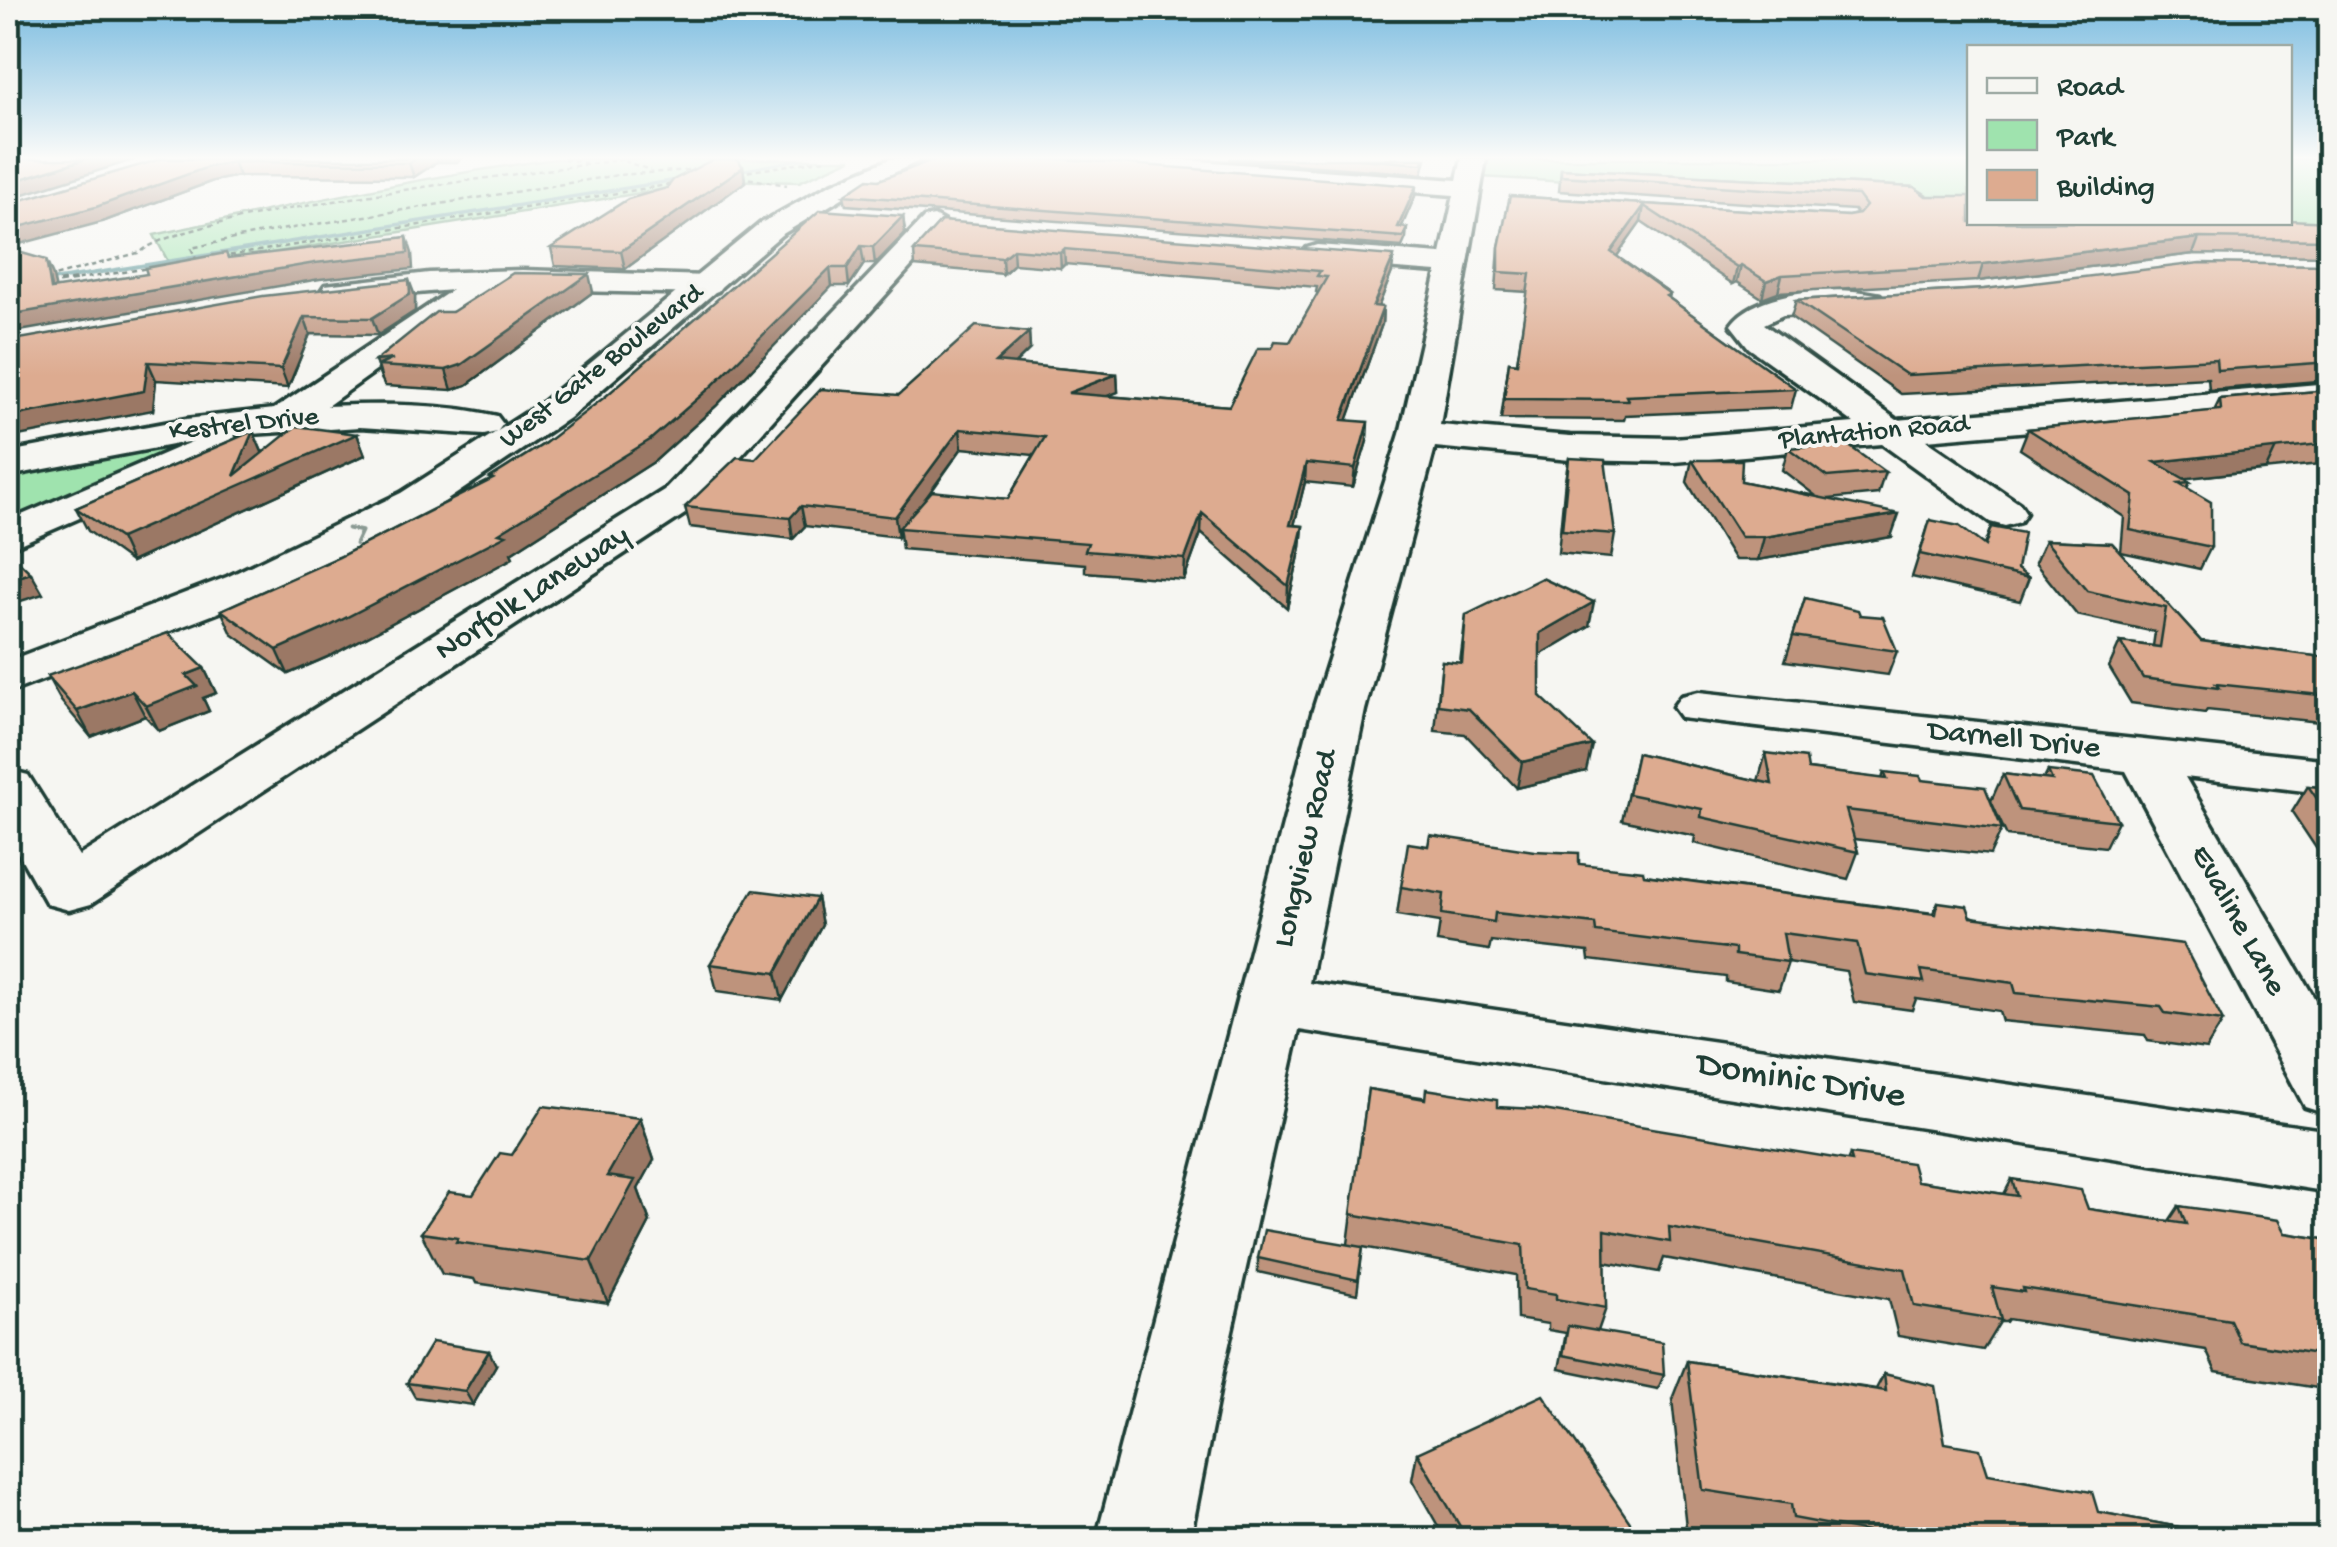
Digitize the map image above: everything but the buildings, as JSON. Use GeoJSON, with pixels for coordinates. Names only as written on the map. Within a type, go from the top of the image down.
{"type":"FeatureCollection","features":[{"type":"Feature","properties":{"kind":"street","name":"West Gate Boulevard"},"geometry":{"type":"LineString","coordinates":[[8,652],[133,608],[242,560],[394,482],[484,424],[731,231]]}},
{"type":"Feature","properties":{"kind":"street","name":"West Gate Boulevard"},"geometry":{"type":"LineString","coordinates":[[8,678],[243,587],[416,502],[542,421],[707,285],[761,231]]}},
{"type":"Feature","properties":{"kind":"street","name":"Norfolk Laneway"},"geometry":{"type":"LineString","coordinates":[[23,846],[69,890],[679,499],[921,231]]}},
{"type":"Feature","properties":{"kind":"street","name":"Longview Road"},"geometry":{"type":"LineString","coordinates":[[1144,1540],[1180,1371],[1272,1002],[1339,710],[1418,434],[1452,264],[1463,231]]}},
{"type":"Feature","properties":{"kind":"street"},"geometry":{"type":"LineString","coordinates":[[1288,252],[1452,264]]}},
{"type":"Feature","properties":{"kind":"street"},"geometry":{"type":"LineString","coordinates":[[8,536],[277,417],[501,277],[542,256]]}},
{"type":"Feature","properties":{"kind":"street"},"geometry":{"type":"LineString","coordinates":[[302,296],[378,285],[501,277],[707,285]]}},
{"type":"Feature","properties":{"kind":"street"},"geometry":{"type":"LineString","coordinates":[[1890,300],[1778,306],[1755,313],[1747,326],[1761,341],[2004,513]]}},
{"type":"Feature","properties":{"kind":"street","name":"Plantation Road"},"geometry":{"type":"LineString","coordinates":[[1418,434],[1636,451],[2330,394]]}},
{"type":"Feature","properties":{"kind":"street","name":"Kestrel Drive"},"geometry":{"type":"LineString","coordinates":[[8,464],[191,428],[277,417],[392,417],[484,424]]}},
{"type":"Feature","properties":{"kind":"street","name":"Darnell Drive"},"geometry":{"type":"LineString","coordinates":[[1698,707],[2330,777]]}},
{"type":"Feature","properties":{"kind":"street","name":"Evaline Lane"},"geometry":{"type":"LineString","coordinates":[[2145,755],[2330,1088]]}},
{"type":"Feature","properties":{"kind":"street"},"geometry":{"type":"LineString","coordinates":[[8,786],[23,846]]}},
{"type":"Feature","properties":{"kind":"street","name":"Dominic Drive"},"geometry":{"type":"LineString","coordinates":[[1272,1002],[2330,1162]]}},
{"type":"Feature","properties":{"kind":"path"},"geometry":{"type":"LineString","coordinates":[[41,279],[75,274],[188,231]]}},
{"type":"Feature","properties":{"kind":"path"},"geometry":{"type":"LineString","coordinates":[[197,261],[191,248],[255,231]]}},
{"type":"Feature","properties":{"kind":"path"},"geometry":{"type":"LineString","coordinates":[[215,258],[383,231]]}},
{"type":"Feature","properties":{"kind":"path"},"geometry":{"type":"LineString","coordinates":[[46,285],[159,267]]}},
{"type":"Feature","properties":{"kind":"green space"},"geometry":{"type":"Polygon","coordinates":[[[172,231],[405,231],[172,269],[154,235],[172,231]]]}},
{"type":"Feature","properties":{"kind":"green space"},"geometry":{"type":"Polygon","coordinates":[[[224,432],[9,527],[8,476],[224,432]]]}},
{"type":"Feature","properties":{"kind":"waterway"},"geometry":{"type":"LineString","coordinates":[[8,287],[358,231]]}}]}
